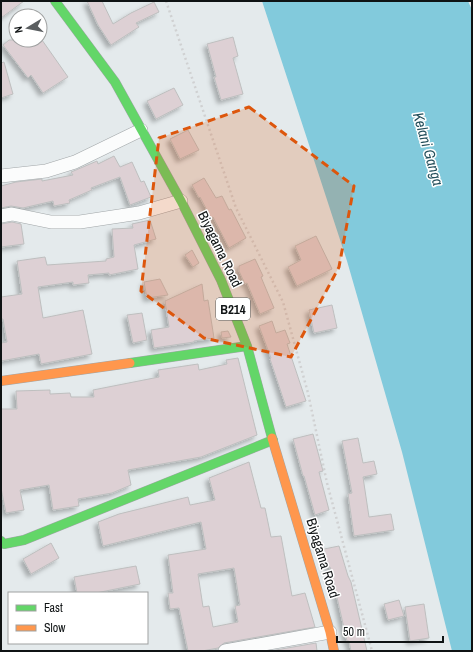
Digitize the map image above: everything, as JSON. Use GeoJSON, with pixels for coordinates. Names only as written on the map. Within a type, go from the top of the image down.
{"type":"FeatureCollection","features":[{"type":"Feature","properties":{"kind":"main road","name":"Biyagama Road"},"geometry":{"type":"LineString","coordinates":[[55,1],[115,82],[181,201],[221,280],[247,346],[273,440],[330,632],[334,651]]}},
{"type":"Feature","properties":{"kind":"main road"},"geometry":{"type":"LineString","coordinates":[[1,381],[247,346]]}},
{"type":"Feature","properties":{"kind":"main road"},"geometry":{"type":"LineString","coordinates":[[1,541],[4,544],[24,540],[273,440]]}},
{"type":"Feature","properties":{"kind":"street"},"geometry":{"type":"LineString","coordinates":[[1,176],[46,171],[75,162],[141,130]]}},
{"type":"Feature","properties":{"kind":"street"},"geometry":{"type":"LineString","coordinates":[[1,216],[12,214],[52,222],[80,222],[139,213],[181,201]]}},
{"type":"Feature","properties":{"kind":"street"},"geometry":{"type":"LineString","coordinates":[[225,651],[330,632]]}},
{"type":"Feature","properties":{"kind":"path"},"geometry":{"type":"LineString","coordinates":[[166,1],[236,208],[283,302],[308,393],[327,483],[372,651]]}},
{"type":"Feature","properties":{"kind":"highlighted area"},"geometry":{"type":"Polygon","coordinates":[[[249,107],[354,186],[339,267],[291,357],[204,338],[141,291],[159,138],[249,107]]]}},
{"type":"Feature","properties":{"kind":"water","name":"Kelani Ganga"},"geometry":{"type":"Polygon","coordinates":[[[262,1],[468,1],[472,10],[472,651],[452,651],[402,452],[347,261],[262,1]]]}},
{"type":"Feature","properties":{"kind":"building"},"geometry":{"type":"Polygon","coordinates":[[[1,1],[24,1],[15,8],[8,8],[8,13],[1,18],[1,1]]]}},
{"type":"Feature","properties":{"kind":"building"},"geometry":{"type":"Polygon","coordinates":[[[87,1],[102,1],[113,24],[154,2],[159,12],[136,23],[139,27],[111,45],[98,25],[87,1]]]}},
{"type":"Feature","properties":{"kind":"building"},"geometry":{"type":"Polygon","coordinates":[[[233,37],[238,56],[233,58],[243,94],[221,100],[214,77],[216,77],[207,44],[233,37]]]}},
{"type":"Feature","properties":{"kind":"building"},"geometry":{"type":"Polygon","coordinates":[[[8,41],[8,48],[48,48],[68,77],[43,93],[31,75],[28,78],[3,45],[8,41]]]}},
{"type":"Feature","properties":{"kind":"building"},"geometry":{"type":"Polygon","coordinates":[[[4,62],[13,94],[1,98],[1,63],[4,62]]]}},
{"type":"Feature","properties":{"kind":"building"},"geometry":{"type":"Polygon","coordinates":[[[174,88],[183,105],[156,119],[147,101],[174,88]]]}},
{"type":"Feature","properties":{"kind":"building"},"geometry":{"type":"Polygon","coordinates":[[[188,130],[199,150],[180,159],[170,139],[188,130]]]}},
{"type":"Feature","properties":{"kind":"building"},"geometry":{"type":"Polygon","coordinates":[[[114,156],[120,167],[132,162],[141,182],[144,181],[151,197],[130,205],[120,177],[91,188],[92,190],[69,200],[70,203],[54,206],[53,201],[23,208],[11,206],[1,208],[1,186],[16,182],[42,179],[42,181],[73,175],[71,172],[97,161],[98,164],[114,156]]]}},
{"type":"Feature","properties":{"kind":"building"},"geometry":{"type":"Polygon","coordinates":[[[204,178],[216,198],[222,196],[229,210],[231,209],[246,238],[229,248],[213,217],[211,218],[192,185],[204,178]]]}},
{"type":"Feature","properties":{"kind":"building"},"geometry":{"type":"Polygon","coordinates":[[[150,220],[156,239],[134,245],[138,269],[109,275],[109,273],[88,275],[89,283],[73,285],[73,282],[38,287],[43,318],[83,310],[92,354],[41,364],[39,354],[1,361],[1,343],[7,342],[3,319],[1,319],[1,297],[22,294],[17,261],[45,257],[47,265],[106,261],[106,259],[114,257],[112,229],[133,228],[132,224],[150,220]]]}},
{"type":"Feature","properties":{"kind":"building"},"geometry":{"type":"Polygon","coordinates":[[[12,222],[21,224],[24,244],[1,247],[1,224],[12,222]]]}},
{"type":"Feature","properties":{"kind":"building"},"geometry":{"type":"Polygon","coordinates":[[[316,236],[332,269],[297,286],[288,267],[301,260],[295,246],[316,236]]]}},
{"type":"Feature","properties":{"kind":"building"},"geometry":{"type":"Polygon","coordinates":[[[192,250],[199,263],[193,267],[185,255],[192,250]]]}},
{"type":"Feature","properties":{"kind":"building"},"geometry":{"type":"Polygon","coordinates":[[[255,259],[263,276],[261,277],[274,308],[260,314],[247,283],[245,284],[239,271],[239,266],[255,259]]]}},
{"type":"Feature","properties":{"kind":"building"},"geometry":{"type":"Polygon","coordinates":[[[160,279],[168,295],[147,298],[144,282],[160,279]]]}},
{"type":"Feature","properties":{"kind":"building"},"geometry":{"type":"Polygon","coordinates":[[[202,284],[204,301],[208,300],[214,338],[154,348],[151,330],[169,327],[165,301],[202,284]]]}},
{"type":"Feature","properties":{"kind":"building"},"geometry":{"type":"Polygon","coordinates":[[[332,305],[337,328],[314,333],[309,310],[332,305]]]}},
{"type":"Feature","properties":{"kind":"building"},"geometry":{"type":"Polygon","coordinates":[[[142,313],[147,340],[133,343],[127,315],[142,313]]]}},
{"type":"Feature","properties":{"kind":"building"},"geometry":{"type":"Polygon","coordinates":[[[272,321],[276,333],[285,330],[290,343],[287,344],[306,401],[286,407],[270,359],[271,358],[259,326],[272,321]]]}},
{"type":"Feature","properties":{"kind":"building"},"geometry":{"type":"Polygon","coordinates":[[[228,331],[231,337],[222,338],[221,332],[228,331]]]}},
{"type":"Feature","properties":{"kind":"building"},"geometry":{"type":"Polygon","coordinates":[[[238,358],[257,435],[201,457],[128,470],[131,485],[112,493],[78,499],[79,506],[53,510],[49,485],[20,490],[24,510],[6,513],[1,488],[1,409],[17,409],[16,391],[50,390],[50,394],[70,393],[71,397],[94,397],[93,390],[159,377],[158,370],[198,364],[199,370],[227,364],[226,360],[238,358]]]}},
{"type":"Feature","properties":{"kind":"building"},"geometry":{"type":"Polygon","coordinates":[[[313,434],[323,471],[319,472],[329,510],[315,515],[293,439],[313,434]]]}},
{"type":"Feature","properties":{"kind":"building"},"geometry":{"type":"Polygon","coordinates":[[[358,438],[363,463],[374,461],[377,474],[363,477],[369,517],[391,514],[394,530],[354,536],[348,494],[352,493],[342,441],[358,438]]]}},
{"type":"Feature","properties":{"kind":"building"},"geometry":{"type":"Polygon","coordinates":[[[249,462],[261,508],[265,508],[271,537],[281,536],[292,596],[305,593],[315,627],[224,643],[218,648],[202,651],[188,651],[179,608],[170,609],[168,593],[173,593],[168,555],[206,549],[201,522],[103,546],[98,522],[119,514],[188,497],[190,505],[215,500],[209,478],[249,462]],[[234,568],[198,574],[203,607],[209,606],[213,627],[238,622],[235,606],[240,605],[234,568]]]}},
{"type":"Feature","properties":{"kind":"building"},"geometry":{"type":"Polygon","coordinates":[[[51,543],[59,558],[31,574],[23,559],[51,543]]]}},
{"type":"Feature","properties":{"kind":"building"},"geometry":{"type":"Polygon","coordinates":[[[339,546],[351,582],[367,651],[351,651],[349,641],[347,641],[330,567],[328,567],[324,549],[339,546]]]}},
{"type":"Feature","properties":{"kind":"building"},"geometry":{"type":"Polygon","coordinates":[[[136,566],[140,584],[101,592],[77,592],[74,577],[136,566]]]}},
{"type":"Feature","properties":{"kind":"building"},"geometry":{"type":"Polygon","coordinates":[[[399,600],[404,616],[388,620],[384,604],[399,600]]]}},
{"type":"Feature","properties":{"kind":"building"},"geometry":{"type":"Polygon","coordinates":[[[424,604],[429,638],[410,641],[405,607],[424,604]]]}},
{"type":"Feature","properties":{"kind":"building"},"geometry":{"type":"Polygon","coordinates":[[[316,643],[317,651],[270,651],[316,643]]]}},
{"type":"Feature","properties":{"kind":"traffic: fast"},"geometry":{"type":"LineString","coordinates":[[55,1],[115,82],[181,201],[221,280],[247,346],[272,438]]}},
{"type":"Feature","properties":{"kind":"traffic: fast"},"geometry":{"type":"LineString","coordinates":[[130,363],[247,346]]}},
{"type":"Feature","properties":{"kind":"traffic: fast"},"geometry":{"type":"LineString","coordinates":[[1,541],[4,544],[24,540],[273,440]]}},
{"type":"Feature","properties":{"kind":"traffic: slow"},"geometry":{"type":"LineString","coordinates":[[1,381],[130,363]]}},
{"type":"Feature","properties":{"kind":"traffic: slow"},"geometry":{"type":"LineString","coordinates":[[272,438],[330,632],[334,651]]}}]}
